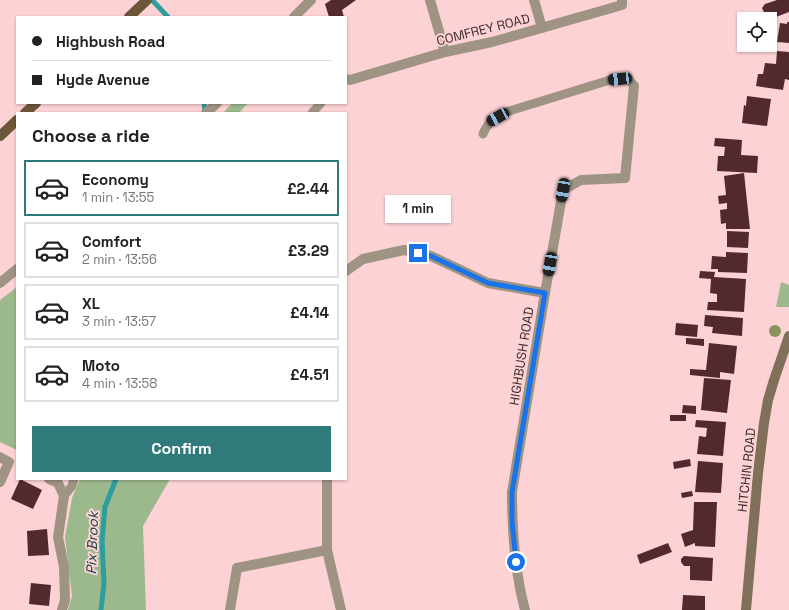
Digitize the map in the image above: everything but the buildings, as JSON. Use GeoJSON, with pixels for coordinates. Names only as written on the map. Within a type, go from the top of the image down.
{"type":"FeatureCollection","features":[{"type":"Feature","properties":{"kind":"main road"},"geometry":{"type":"LineString","coordinates":[[133,14],[147,0]]}},
{"type":"Feature","properties":{"kind":"main road"},"geometry":{"type":"LineString","coordinates":[[26,112],[35,104]]}},
{"type":"Feature","properties":{"kind":"main road"},"geometry":{"type":"LineString","coordinates":[[0,136],[16,121]]}},
{"type":"Feature","properties":{"kind":"street"},"geometry":{"type":"LineString","coordinates":[[295,16],[311,0]]}},
{"type":"Feature","properties":{"kind":"street"},"geometry":{"type":"LineString","coordinates":[[430,0],[445,52]]}},
{"type":"Feature","properties":{"kind":"street"},"geometry":{"type":"LineString","coordinates":[[534,0],[542,28]]}},
{"type":"Feature","properties":{"kind":"street","name":"COMFREY ROAD"},"geometry":{"type":"LineString","coordinates":[[347,79],[350,80],[445,52],[492,42],[622,5],[622,0]]}},
{"type":"Feature","properties":{"kind":"street","name":"HIGHBUSH ROAD"},"geometry":{"type":"LineString","coordinates":[[525,610],[519,590],[512,521],[512,492],[563,190],[581,180],[624,178],[634,86]]}},
{"type":"Feature","properties":{"kind":"street"},"geometry":{"type":"LineString","coordinates":[[207,112],[216,104]]}},
{"type":"Feature","properties":{"kind":"street"},"geometry":{"type":"LineString","coordinates":[[347,269],[364,259],[404,250],[431,256],[488,283],[545,293]]}},
{"type":"Feature","properties":{"kind":"street"},"geometry":{"type":"LineString","coordinates":[[0,283],[16,270]]}},
{"type":"Feature","properties":{"kind":"street","name":"HITCHIN ROAD"},"geometry":{"type":"LineString","coordinates":[[746,610],[764,423],[768,400],[789,336]]}},
{"type":"Feature","properties":{"kind":"street"},"geometry":{"type":"LineString","coordinates":[[0,457],[13,463],[0,482]]}},
{"type":"Feature","properties":{"kind":"street"},"geometry":{"type":"LineString","coordinates":[[51,480],[58,483],[64,496],[58,537],[64,567],[65,600],[62,610]]}},
{"type":"Feature","properties":{"kind":"street"},"geometry":{"type":"LineString","coordinates":[[327,480],[327,550],[341,610]]}},
{"type":"Feature","properties":{"kind":"street"},"geometry":{"type":"LineString","coordinates":[[230,610],[237,568],[327,550]]}},
{"type":"Feature","properties":{"kind":"lane"},"geometry":{"type":"LineString","coordinates":[[483,134],[486,126],[491,121],[506,112],[610,80],[628,78],[634,86]]}},
{"type":"Feature","properties":{"kind":"lane"},"geometry":{"type":"LineString","coordinates":[[313,112],[320,104]]}},
{"type":"Feature","properties":{"kind":"lane"},"geometry":{"type":"LineString","coordinates":[[64,496],[72,486],[74,480]]}},
{"type":"Feature","properties":{"kind":"green space"},"geometry":{"type":"Polygon","coordinates":[[[231,104],[247,104],[240,112],[224,112],[231,104]]]}},
{"type":"Feature","properties":{"kind":"green space"},"geometry":{"type":"Polygon","coordinates":[[[781,282],[789,285],[789,307],[776,307],[781,282]]]}},
{"type":"Feature","properties":{"kind":"green space"},"geometry":{"type":"Polygon","coordinates":[[[16,288],[16,450],[0,442],[0,300],[16,288]]]}},
{"type":"Feature","properties":{"kind":"green space"},"geometry":{"type":"Polygon","coordinates":[[[80,480],[169,480],[143,526],[146,610],[68,610],[72,596],[65,537],[72,498],[80,480]]]}},
{"type":"Feature","properties":{"kind":"waterway","name":"Pix Brook"},"geometry":{"type":"LineString","coordinates":[[152,0],[167,16]]}},
{"type":"Feature","properties":{"kind":"waterway","name":"Pix Brook"},"geometry":{"type":"LineString","coordinates":[[204,104],[205,112]]}},
{"type":"Feature","properties":{"kind":"waterway","name":"Pix Brook"},"geometry":{"type":"LineString","coordinates":[[101,610],[104,583],[102,541],[105,507],[116,480]]}},
{"type":"Feature","properties":{"kind":"route"},"geometry":{"type":"LineString","coordinates":[[418,253],[431,256],[488,283],[545,293],[512,492],[512,521],[516,562]]}}]}
